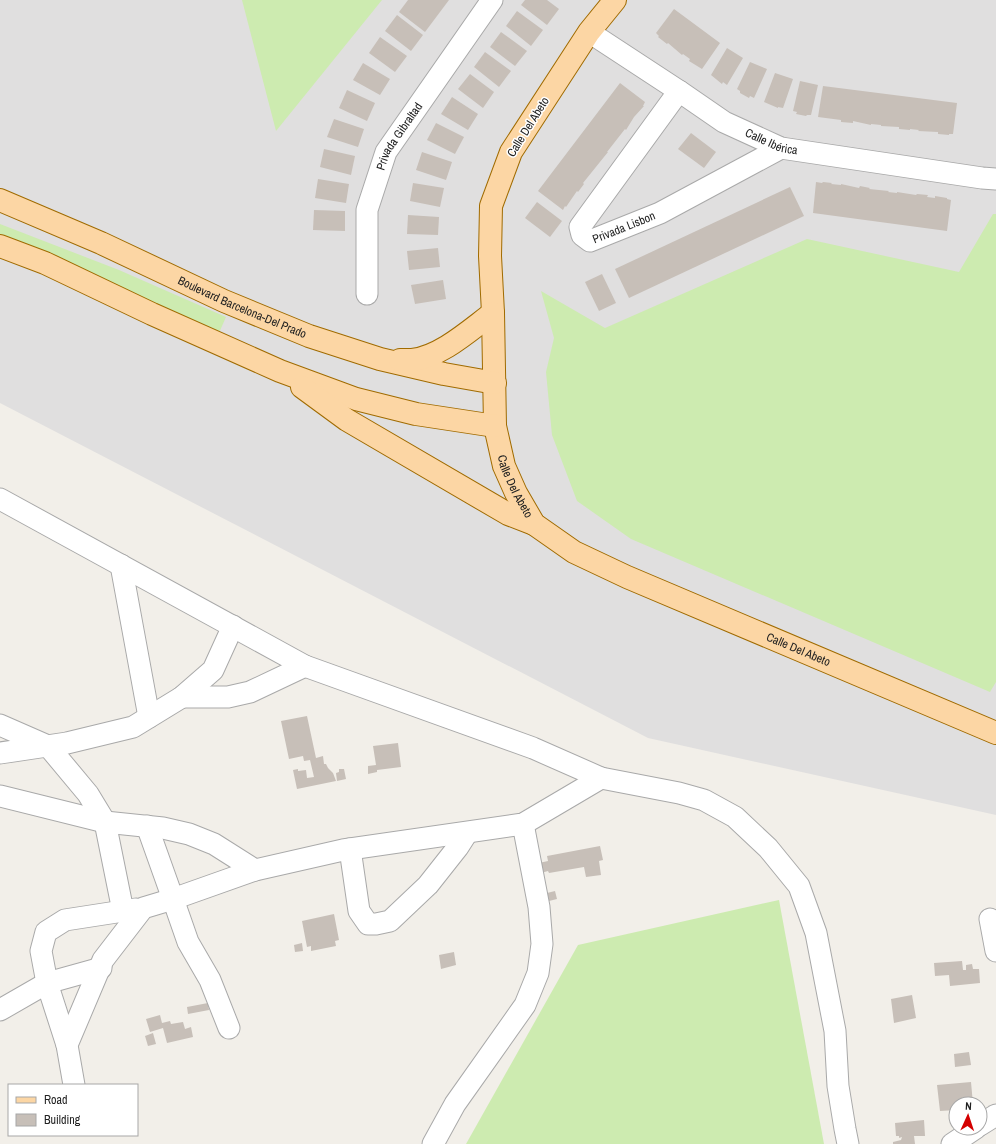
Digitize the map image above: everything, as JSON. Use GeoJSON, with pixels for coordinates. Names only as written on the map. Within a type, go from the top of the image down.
{"type":"FeatureCollection","features":[{"type":"Feature","properties":{"kind":"main road","name":"Calle Del Abeto"},"geometry":{"type":"LineString","coordinates":[[615,0],[589,32],[511,152],[491,206],[490,256],[493,313],[495,426],[504,466],[516,493],[534,524],[574,552],[627,577],[996,733]]}},
{"type":"Feature","properties":{"kind":"main road","name":"Boulevard Barcelona-Del Prado"},"geometry":{"type":"LineString","coordinates":[[0,200],[100,243],[224,300],[310,336],[380,359],[444,374],[495,383]]}},
{"type":"Feature","properties":{"kind":"main road"},"geometry":{"type":"LineString","coordinates":[[0,246],[45,263],[152,314],[280,371],[356,399],[416,414],[495,426]]}},
{"type":"Feature","properties":{"kind":"main road"},"geometry":{"type":"LineString","coordinates":[[380,359],[413,360],[432,355],[456,341],[493,313]]}},
{"type":"Feature","properties":{"kind":"main road"},"geometry":{"type":"LineString","coordinates":[[280,371],[347,420],[508,514],[534,524]]}},
{"type":"Feature","properties":{"kind":"street","name":"Privada Gibraltad"},"geometry":{"type":"LineString","coordinates":[[367,294],[367,210],[386,152],[492,0]]}},
{"type":"Feature","properties":{"kind":"street","name":"Calle Ibérica"},"geometry":{"type":"LineString","coordinates":[[589,32],[724,122],[781,148],[989,178]]}},
{"type":"Feature","properties":{"kind":"street","name":"Privada Lisbon"},"geometry":{"type":"LineString","coordinates":[[679,91],[580,227],[582,236],[590,241],[660,213],[781,148]]}},
{"type":"Feature","properties":{"kind":"street"},"geometry":{"type":"LineString","coordinates":[[0,499],[305,666],[533,748],[601,778],[679,793],[704,800],[735,817],[768,848],[799,886],[816,933],[836,1031],[838,1086],[848,1144]]}},
{"type":"Feature","properties":{"kind":"street"},"geometry":{"type":"LineString","coordinates":[[121,565],[149,717]]}},
{"type":"Feature","properties":{"kind":"street"},"geometry":{"type":"LineString","coordinates":[[0,753],[67,743],[133,727],[182,697],[213,670],[233,626]]}},
{"type":"Feature","properties":{"kind":"street"},"geometry":{"type":"LineString","coordinates":[[182,697],[228,697],[250,692],[305,666]]}},
{"type":"Feature","properties":{"kind":"street"},"geometry":{"type":"LineString","coordinates":[[0,725],[48,746],[88,794],[105,822],[133,909],[103,960],[67,1045]]}},
{"type":"Feature","properties":{"kind":"street"},"geometry":{"type":"LineString","coordinates":[[74,1084],[67,1045],[47,983],[41,951],[46,932],[65,920],[133,909],[174,899],[255,870],[350,849],[523,824],[601,778]]}},
{"type":"Feature","properties":{"kind":"street"},"geometry":{"type":"LineString","coordinates":[[0,796],[105,822],[163,828],[189,834],[214,844],[255,870]]}},
{"type":"Feature","properties":{"kind":"street"},"geometry":{"type":"LineString","coordinates":[[433,1144],[455,1104],[525,1005],[538,973],[542,944],[539,907],[523,824]]}},
{"type":"Feature","properties":{"kind":"street"},"geometry":{"type":"LineString","coordinates":[[147,826],[188,942],[210,980],[229,1028]]}},
{"type":"Feature","properties":{"kind":"street"},"geometry":{"type":"LineString","coordinates":[[350,849],[360,911],[368,924],[376,924],[390,921],[428,885],[458,846],[466,832]]}},
{"type":"Feature","properties":{"kind":"street"},"geometry":{"type":"LineString","coordinates":[[990,919],[996,951]]}},
{"type":"Feature","properties":{"kind":"street"},"geometry":{"type":"LineString","coordinates":[[0,1010],[47,983],[100,968]]}},
{"type":"Feature","properties":{"kind":"street"},"geometry":{"type":"LineString","coordinates":[[952,1144],[964,1136]]}},
{"type":"Feature","properties":{"kind":"shaded area"},"geometry":{"type":"Polygon","coordinates":[[[0,0],[996,0],[996,815],[648,738],[0,403],[0,0]]]}},
{"type":"Feature","properties":{"kind":"green space"},"geometry":{"type":"Polygon","coordinates":[[[242,0],[382,0],[276,131],[242,0]]]}},
{"type":"Feature","properties":{"kind":"green space"},"geometry":{"type":"Polygon","coordinates":[[[993,214],[996,214],[996,682],[990,692],[631,539],[577,501],[552,435],[546,372],[554,338],[541,291],[605,328],[807,239],[959,272],[993,214]]]}},
{"type":"Feature","properties":{"kind":"green space"},"geometry":{"type":"Polygon","coordinates":[[[0,224],[119,270],[226,317],[219,333],[0,236],[0,224]]]}},
{"type":"Feature","properties":{"kind":"green space"},"geometry":{"type":"Polygon","coordinates":[[[779,900],[824,1144],[466,1144],[578,945],[779,900]]]}},
{"type":"Feature","properties":{"kind":"building"},"geometry":{"type":"Polygon","coordinates":[[[408,0],[449,0],[425,32],[399,12],[408,0]]]}},
{"type":"Feature","properties":{"kind":"building"},"geometry":{"type":"Polygon","coordinates":[[[525,0],[547,0],[559,9],[547,25],[521,5],[525,0]]]}},
{"type":"Feature","properties":{"kind":"building"},"geometry":{"type":"Polygon","coordinates":[[[674,9],[720,43],[702,69],[658,37],[659,36],[656,33],[674,9]]]}},
{"type":"Feature","properties":{"kind":"building"},"geometry":{"type":"Polygon","coordinates":[[[517,11],[543,30],[531,46],[506,26],[517,11]]]}},
{"type":"Feature","properties":{"kind":"building"},"geometry":{"type":"Polygon","coordinates":[[[397,15],[423,35],[411,51],[385,31],[397,15]]]}},
{"type":"Feature","properties":{"kind":"building"},"geometry":{"type":"Polygon","coordinates":[[[501,32],[527,51],[515,66],[490,47],[501,32]]]}},
{"type":"Feature","properties":{"kind":"building"},"geometry":{"type":"Polygon","coordinates":[[[380,37],[407,56],[395,72],[369,53],[380,37]]]}},
{"type":"Feature","properties":{"kind":"building"},"geometry":{"type":"Polygon","coordinates":[[[727,48],[743,58],[727,85],[723,82],[722,84],[711,75],[727,48]]]}},
{"type":"Feature","properties":{"kind":"building"},"geometry":{"type":"Polygon","coordinates":[[[485,52],[511,71],[499,87],[474,67],[485,52]]]}},
{"type":"Feature","properties":{"kind":"building"},"geometry":{"type":"Polygon","coordinates":[[[750,62],[767,69],[754,98],[750,96],[749,98],[740,93],[737,89],[750,62]]]}},
{"type":"Feature","properties":{"kind":"building"},"geometry":{"type":"Polygon","coordinates":[[[363,63],[390,79],[380,95],[353,80],[363,63]]]}},
{"type":"Feature","properties":{"kind":"building"},"geometry":{"type":"Polygon","coordinates":[[[775,73],[793,79],[783,108],[778,108],[764,102],[775,73]]]}},
{"type":"Feature","properties":{"kind":"building"},"geometry":{"type":"Polygon","coordinates":[[[470,74],[494,92],[483,108],[458,89],[470,74]]]}},
{"type":"Feature","properties":{"kind":"building"},"geometry":{"type":"Polygon","coordinates":[[[800,81],[818,85],[811,115],[806,116],[796,114],[797,112],[793,111],[800,81]]]}},
{"type":"Feature","properties":{"kind":"building"},"geometry":{"type":"Polygon","coordinates":[[[620,83],[645,102],[644,106],[563,210],[538,191],[620,83]]]}},
{"type":"Feature","properties":{"kind":"building"},"geometry":{"type":"Polygon","coordinates":[[[823,86],[957,103],[953,134],[938,134],[938,132],[899,129],[899,127],[871,125],[853,121],[853,123],[841,122],[841,120],[818,117],[823,86]]]}},
{"type":"Feature","properties":{"kind":"building"},"geometry":{"type":"Polygon","coordinates":[[[347,90],[375,103],[367,121],[339,108],[347,90]]]}},
{"type":"Feature","properties":{"kind":"building"},"geometry":{"type":"Polygon","coordinates":[[[452,97],[478,114],[468,130],[441,114],[452,97]]]}},
{"type":"Feature","properties":{"kind":"building"},"geometry":{"type":"Polygon","coordinates":[[[334,119],[364,129],[358,147],[327,137],[334,119]]]}},
{"type":"Feature","properties":{"kind":"building"},"geometry":{"type":"Polygon","coordinates":[[[436,123],[464,137],[455,154],[427,140],[436,123]]]}},
{"type":"Feature","properties":{"kind":"building"},"geometry":{"type":"Polygon","coordinates":[[[691,133],[716,152],[704,168],[678,149],[691,133]]]}},
{"type":"Feature","properties":{"kind":"building"},"geometry":{"type":"Polygon","coordinates":[[[324,149],[355,156],[351,175],[320,167],[324,149]]]}},
{"type":"Feature","properties":{"kind":"building"},"geometry":{"type":"Polygon","coordinates":[[[422,152],[452,162],[446,180],[416,170],[422,152]]]}},
{"type":"Feature","properties":{"kind":"building"},"geometry":{"type":"Polygon","coordinates":[[[318,179],[349,184],[346,203],[315,198],[318,179]]]}},
{"type":"Feature","properties":{"kind":"building"},"geometry":{"type":"Polygon","coordinates":[[[816,182],[841,184],[859,188],[860,186],[870,188],[869,189],[889,191],[888,192],[928,195],[927,197],[935,198],[935,196],[947,198],[951,200],[947,231],[813,213],[816,182]]]}},
{"type":"Feature","properties":{"kind":"building"},"geometry":{"type":"Polygon","coordinates":[[[413,183],[444,188],[440,207],[410,201],[413,183]]]}},
{"type":"Feature","properties":{"kind":"building"},"geometry":{"type":"Polygon","coordinates":[[[790,187],[804,216],[629,298],[615,269],[790,187]]]}},
{"type":"Feature","properties":{"kind":"building"},"geometry":{"type":"Polygon","coordinates":[[[537,202],[562,221],[550,237],[525,218],[537,202]]]}},
{"type":"Feature","properties":{"kind":"building"},"geometry":{"type":"Polygon","coordinates":[[[314,210],[345,211],[345,231],[313,230],[314,210]]]}},
{"type":"Feature","properties":{"kind":"building"},"geometry":{"type":"Polygon","coordinates":[[[408,215],[439,217],[438,235],[407,234],[408,215]]]}},
{"type":"Feature","properties":{"kind":"building"},"geometry":{"type":"Polygon","coordinates":[[[438,248],[440,267],[409,270],[407,251],[438,248]]]}},
{"type":"Feature","properties":{"kind":"building"},"geometry":{"type":"Polygon","coordinates":[[[602,274],[616,303],[599,311],[585,282],[602,274]]]}},
{"type":"Feature","properties":{"kind":"building"},"geometry":{"type":"Polygon","coordinates":[[[443,280],[446,299],[415,304],[411,285],[443,280]]]}},
{"type":"Feature","properties":{"kind":"building"},"geometry":{"type":"Polygon","coordinates":[[[307,716],[316,758],[323,756],[324,764],[326,764],[333,773],[336,781],[297,789],[293,770],[306,770],[307,778],[314,777],[310,760],[304,761],[303,756],[289,759],[281,721],[307,716]]]}},
{"type":"Feature","properties":{"kind":"building"},"geometry":{"type":"Polygon","coordinates":[[[398,743],[401,767],[377,770],[377,772],[368,774],[368,766],[376,765],[373,746],[398,743]]]}},
{"type":"Feature","properties":{"kind":"building"},"geometry":{"type":"Polygon","coordinates":[[[339,769],[344,769],[346,779],[337,781],[336,773],[339,772],[339,769]]]}},
{"type":"Feature","properties":{"kind":"building"},"geometry":{"type":"Polygon","coordinates":[[[600,846],[603,860],[599,861],[601,875],[586,877],[584,867],[541,873],[539,863],[548,861],[547,856],[600,846]]]}},
{"type":"Feature","properties":{"kind":"building"},"geometry":{"type":"Polygon","coordinates":[[[555,891],[557,899],[549,901],[547,893],[555,891]]]}},
{"type":"Feature","properties":{"kind":"building"},"geometry":{"type":"Polygon","coordinates":[[[334,914],[339,940],[335,941],[336,946],[311,951],[311,946],[307,947],[302,921],[334,914]]]}},
{"type":"Feature","properties":{"kind":"building"},"geometry":{"type":"Polygon","coordinates":[[[302,943],[303,951],[295,952],[294,945],[302,943]]]}},
{"type":"Feature","properties":{"kind":"building"},"geometry":{"type":"Polygon","coordinates":[[[454,952],[456,965],[441,969],[439,955],[454,952]]]}},
{"type":"Feature","properties":{"kind":"building"},"geometry":{"type":"Polygon","coordinates":[[[962,961],[963,970],[966,970],[966,965],[972,964],[973,969],[979,969],[980,983],[950,986],[949,975],[935,976],[934,963],[962,961]]]}},
{"type":"Feature","properties":{"kind":"building"},"geometry":{"type":"Polygon","coordinates":[[[912,995],[916,1018],[894,1023],[891,999],[912,995]]]}},
{"type":"Feature","properties":{"kind":"building"},"geometry":{"type":"Polygon","coordinates":[[[208,1003],[209,1010],[188,1014],[187,1007],[208,1003]]]}},
{"type":"Feature","properties":{"kind":"building"},"geometry":{"type":"Polygon","coordinates":[[[160,1015],[162,1023],[170,1021],[171,1024],[183,1022],[185,1029],[191,1027],[193,1037],[167,1043],[163,1028],[150,1032],[146,1019],[160,1015]]]}},
{"type":"Feature","properties":{"kind":"building"},"geometry":{"type":"Polygon","coordinates":[[[153,1033],[156,1044],[148,1046],[145,1036],[153,1033]]]}},
{"type":"Feature","properties":{"kind":"building"},"geometry":{"type":"Polygon","coordinates":[[[969,1052],[971,1065],[955,1067],[954,1054],[969,1052]]]}},
{"type":"Feature","properties":{"kind":"building"},"geometry":{"type":"Polygon","coordinates":[[[971,1082],[972,1096],[948,1096],[948,1110],[940,1111],[937,1085],[971,1082]]]}},
{"type":"Feature","properties":{"kind":"building"},"geometry":{"type":"Polygon","coordinates":[[[924,1120],[925,1136],[914,1136],[915,1144],[893,1144],[893,1142],[901,1140],[902,1137],[899,1138],[899,1136],[896,1136],[895,1123],[924,1120]]]}}]}
